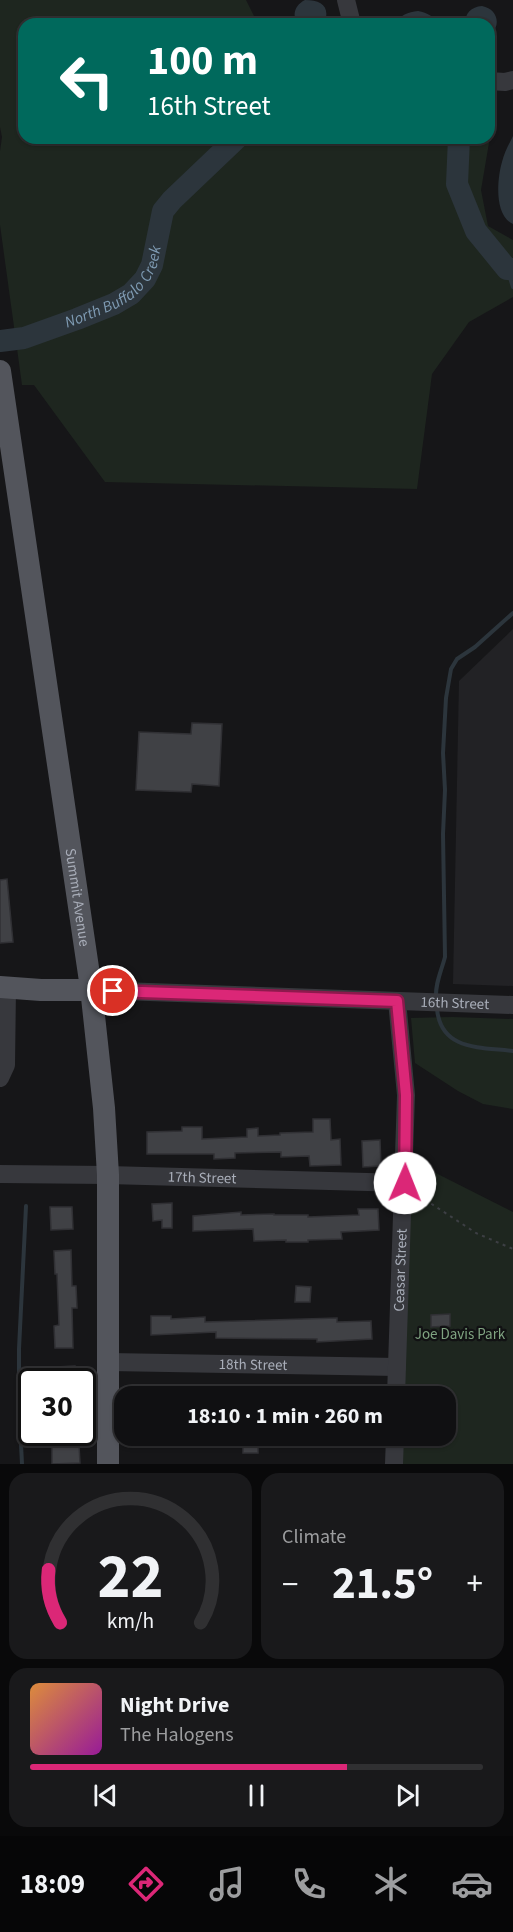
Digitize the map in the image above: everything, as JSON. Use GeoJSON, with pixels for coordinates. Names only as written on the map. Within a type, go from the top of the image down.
{"type":"FeatureCollection","features":[{"type":"Feature","properties":{"kind":"main road","name":"Summit Avenue"},"geometry":{"type":"LineString","coordinates":[[0,371],[92,990],[104,1108],[108,1175],[108,1464]]}},
{"type":"Feature","properties":{"kind":"main road","name":"16th Street"},"geometry":{"type":"LineString","coordinates":[[3,987],[92,990]]}},
{"type":"Feature","properties":{"kind":"street"},"geometry":{"type":"LineString","coordinates":[[346,0],[350,18]]}},
{"type":"Feature","properties":{"kind":"street"},"geometry":{"type":"LineString","coordinates":[[495,81],[513,80]]}},
{"type":"Feature","properties":{"kind":"street"},"geometry":{"type":"LineString","coordinates":[[0,1078],[6,1065],[3,987]]}},
{"type":"Feature","properties":{"kind":"street","name":"16th Street"},"geometry":{"type":"LineString","coordinates":[[92,990],[513,1005]]}},
{"type":"Feature","properties":{"kind":"street","name":"Ceasar Street"},"geometry":{"type":"LineString","coordinates":[[396,1386],[409,1189],[406,1095],[397,1001]]}},
{"type":"Feature","properties":{"kind":"street","name":"17th Street"},"geometry":{"type":"LineString","coordinates":[[0,1174],[108,1175],[409,1189]]}},
{"type":"Feature","properties":{"kind":"street","name":"18th Street"},"geometry":{"type":"LineString","coordinates":[[109,1362],[397,1367]]}},
{"type":"Feature","properties":{"kind":"street"},"geometry":{"type":"LineString","coordinates":[[394,1464],[395,1446]]}},
{"type":"Feature","properties":{"kind":"path"},"geometry":{"type":"LineString","coordinates":[[409,1189],[476,1233],[513,1249]]}},
{"type":"Feature","properties":{"kind":"shaded area"},"geometry":{"type":"Polygon","coordinates":[[[305,0],[320,3],[326,9],[326,18],[295,18],[295,10],[305,0]]]}},
{"type":"Feature","properties":{"kind":"shaded area"},"geometry":{"type":"Polygon","coordinates":[[[482,6],[495,14],[497,23],[495,29],[495,18],[466,18],[469,11],[482,6]]]}},
{"type":"Feature","properties":{"kind":"shaded area"},"geometry":{"type":"Polygon","coordinates":[[[418,11],[434,18],[399,18],[418,11]]]}},
{"type":"Feature","properties":{"kind":"shaded area"},"geometry":{"type":"Polygon","coordinates":[[[513,136],[513,224],[503,213],[498,187],[500,169],[513,136]]]}},
{"type":"Feature","properties":{"kind":"shaded area"},"geometry":{"type":"Polygon","coordinates":[[[513,629],[513,986],[453,984],[459,681],[513,629]]]}},
{"type":"Feature","properties":{"kind":"green space"},"geometry":{"type":"Polygon","coordinates":[[[0,0],[246,0],[255,18],[18,18],[18,144],[489,144],[481,190],[488,226],[513,240],[513,297],[469,322],[432,374],[417,489],[105,482],[34,385],[22,385],[0,225],[2,137],[0,127],[0,0]]]}},
{"type":"Feature","properties":{"kind":"green space"},"geometry":{"type":"Polygon","coordinates":[[[411,1018],[513,1019],[513,1109],[483,1104],[415,1063],[411,1018]]]}},
{"type":"Feature","properties":{"kind":"green space","name":"Joe Davis Park"},"geometry":{"type":"Polygon","coordinates":[[[412,1161],[513,1212],[513,1464],[402,1464],[403,1446],[456,1446],[456,1386],[404,1386],[412,1161]]]}},
{"type":"Feature","properties":{"kind":"building"},"geometry":{"type":"Polygon","coordinates":[[[192,723],[222,724],[219,786],[192,784],[191,792],[136,790],[139,732],[191,734],[192,723]]]}},
{"type":"Feature","properties":{"kind":"building"},"geometry":{"type":"Polygon","coordinates":[[[7,879],[13,942],[0,943],[0,880],[7,879]]]}},
{"type":"Feature","properties":{"kind":"building"},"geometry":{"type":"Polygon","coordinates":[[[313,1119],[330,1119],[331,1140],[340,1139],[341,1165],[310,1166],[309,1156],[281,1157],[281,1152],[235,1153],[235,1158],[214,1159],[214,1154],[147,1154],[147,1132],[182,1131],[182,1127],[202,1127],[202,1139],[247,1137],[247,1129],[258,1128],[258,1136],[280,1135],[280,1133],[313,1132],[313,1119]]]}},
{"type":"Feature","properties":{"kind":"building"},"geometry":{"type":"Polygon","coordinates":[[[380,1140],[381,1166],[363,1167],[362,1141],[380,1140]]]}},
{"type":"Feature","properties":{"kind":"building"},"geometry":{"type":"Polygon","coordinates":[[[172,1203],[172,1228],[162,1228],[162,1220],[153,1221],[152,1204],[172,1203]]]}},
{"type":"Feature","properties":{"kind":"building"},"geometry":{"type":"Polygon","coordinates":[[[50,1207],[72,1207],[73,1229],[51,1230],[50,1207]]]}},
{"type":"Feature","properties":{"kind":"building"},"geometry":{"type":"Polygon","coordinates":[[[358,1209],[378,1209],[379,1230],[341,1232],[342,1239],[308,1240],[308,1242],[254,1241],[253,1229],[193,1231],[193,1216],[241,1212],[241,1215],[308,1215],[308,1217],[359,1215],[358,1209]]]}},
{"type":"Feature","properties":{"kind":"building"},"geometry":{"type":"Polygon","coordinates":[[[71,1250],[72,1286],[76,1286],[77,1308],[72,1308],[73,1348],[55,1348],[54,1326],[59,1325],[54,1251],[71,1250]]]}},
{"type":"Feature","properties":{"kind":"building"},"geometry":{"type":"Polygon","coordinates":[[[296,1286],[311,1287],[310,1302],[295,1302],[296,1286]]]}},
{"type":"Feature","properties":{"kind":"building"},"geometry":{"type":"Polygon","coordinates":[[[450,1314],[450,1326],[431,1327],[431,1315],[450,1314]]]}},
{"type":"Feature","properties":{"kind":"building"},"geometry":{"type":"Polygon","coordinates":[[[151,1316],[171,1316],[171,1319],[205,1317],[205,1322],[337,1318],[337,1322],[371,1321],[372,1339],[317,1342],[317,1339],[216,1338],[216,1332],[151,1335],[151,1316]]]}},
{"type":"Feature","properties":{"kind":"building"},"geometry":{"type":"Polygon","coordinates":[[[75,1366],[75,1368],[56,1368],[75,1366]]]}},
{"type":"Feature","properties":{"kind":"building"},"geometry":{"type":"Polygon","coordinates":[[[52,1446],[79,1446],[80,1463],[52,1464],[52,1446]]]}},
{"type":"Feature","properties":{"kind":"building"},"geometry":{"type":"Polygon","coordinates":[[[243,1446],[258,1446],[258,1453],[243,1453],[243,1446]]]}},
{"type":"Feature","properties":{"kind":"waterway","name":"North Buffalo Creek"},"geometry":{"type":"LineString","coordinates":[[0,341],[24,338],[77,319],[114,304],[131,294],[145,279],[152,265],[163,211],[231,144]]}},
{"type":"Feature","properties":{"kind":"waterway","name":"North Buffalo Creek"},"geometry":{"type":"LineString","coordinates":[[459,144],[457,184],[476,231],[507,269],[513,269]]}},
{"type":"Feature","properties":{"kind":"waterway"},"geometry":{"type":"LineString","coordinates":[[507,269],[513,287]]}},
{"type":"Feature","properties":{"kind":"waterway"},"geometry":{"type":"LineString","coordinates":[[436,998],[437,983],[445,957],[443,753],[446,698],[451,669],[457,659],[475,647],[513,613]]}},
{"type":"Feature","properties":{"kind":"waterway"},"geometry":{"type":"LineString","coordinates":[[437,1009],[440,1023],[454,1040],[476,1047],[513,1051]]}},
{"type":"Feature","properties":{"kind":"waterway"},"geometry":{"type":"LineString","coordinates":[[22,1464],[19,1349],[26,1206]]}},
{"type":"Feature","properties":{"kind":"route"},"geometry":{"type":"LineString","coordinates":[[113,991],[397,1001],[406,1095],[405,1183]]}}]}
